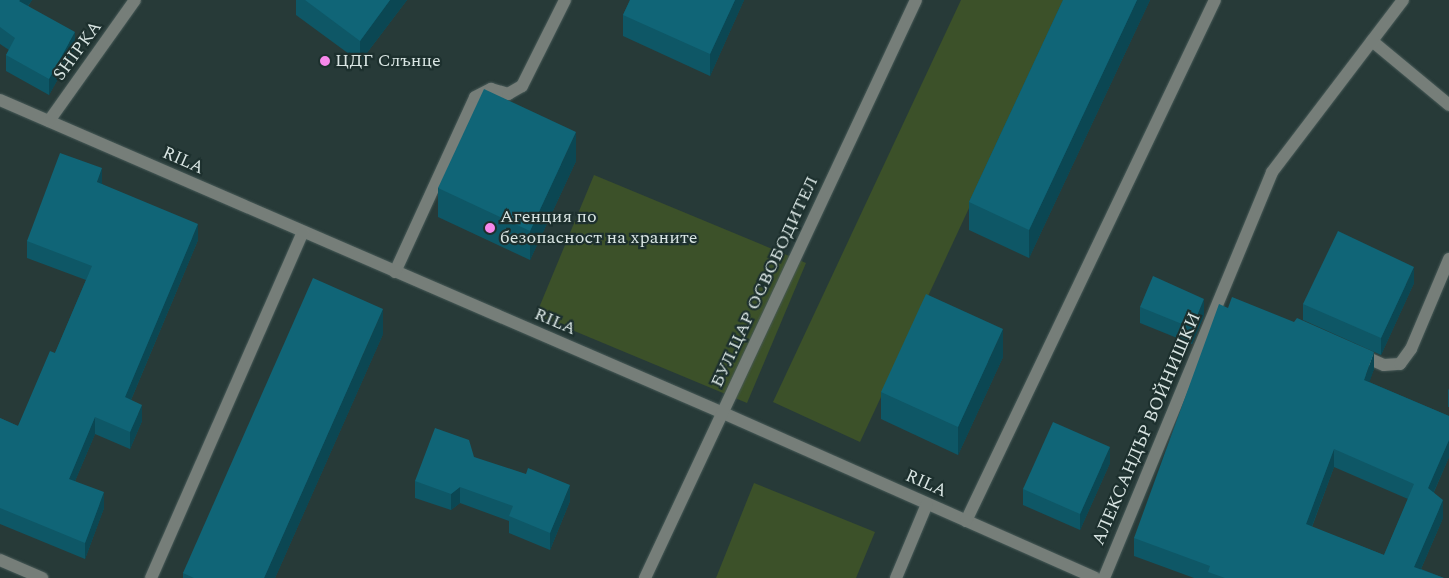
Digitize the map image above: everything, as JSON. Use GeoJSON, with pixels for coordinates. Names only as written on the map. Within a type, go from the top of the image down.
{"type":"FeatureCollection","features":[{"type":"Feature","properties":{"kind":"street","name":"SHIPKA"},"geometry":{"type":"LineString","coordinates":[[49,121],[135,0]]}},
{"type":"Feature","properties":{"kind":"street"},"geometry":{"type":"LineString","coordinates":[[395,272],[476,97],[491,89],[508,94],[522,86],[565,0]]}},
{"type":"Feature","properties":{"kind":"street","name":"БУЛ.ЦАР ОСВОБОДИТЕЛ"},"geometry":{"type":"LineString","coordinates":[[645,578],[916,0]]}},
{"type":"Feature","properties":{"kind":"street"},"geometry":{"type":"LineString","coordinates":[[966,521],[1215,0]]}},
{"type":"Feature","properties":{"kind":"street","name":"АЛЕКСАНДЪР ВОЙНИШКИ"},"geometry":{"type":"LineString","coordinates":[[1104,578],[1226,295],[1272,172],[1403,0]]}},
{"type":"Feature","properties":{"kind":"street"},"geometry":{"type":"LineString","coordinates":[[1372,41],[1449,105]]}},
{"type":"Feature","properties":{"kind":"street","name":"RILA"},"geometry":{"type":"LineString","coordinates":[[0,100],[723,413],[1095,578]]}},
{"type":"Feature","properties":{"kind":"street"},"geometry":{"type":"LineString","coordinates":[[151,578],[304,232]]}},
{"type":"Feature","properties":{"kind":"street"},"geometry":{"type":"LineString","coordinates":[[1348,349],[1384,365],[1400,364],[1411,349],[1449,259]]}},
{"type":"Feature","properties":{"kind":"street"},"geometry":{"type":"LineString","coordinates":[[896,578],[927,504]]}},
{"type":"Feature","properties":{"kind":"street"},"geometry":{"type":"LineString","coordinates":[[0,560],[42,578]]}},
{"type":"Feature","properties":{"kind":"green space"},"geometry":{"type":"Polygon","coordinates":[[[961,0],[1066,0],[860,442],[773,402],[961,0]]]}},
{"type":"Feature","properties":{"kind":"green space"},"geometry":{"type":"Polygon","coordinates":[[[594,175],[806,263],[747,403],[536,315],[594,175]]]}},
{"type":"Feature","properties":{"kind":"green space"},"geometry":{"type":"Polygon","coordinates":[[[754,483],[875,532],[856,578],[716,578],[754,483]]]}},
{"type":"Feature","properties":{"kind":"building"},"geometry":{"type":"Polygon","coordinates":[[[0,0],[20,0],[75,32],[49,79],[6,55],[15,38],[0,27],[0,0]]]}},
{"type":"Feature","properties":{"kind":"building"},"geometry":{"type":"Polygon","coordinates":[[[305,0],[390,0],[360,41],[305,0]]]}},
{"type":"Feature","properties":{"kind":"building"},"geometry":{"type":"Polygon","coordinates":[[[630,0],[735,0],[710,54],[623,15],[630,0]]]}},
{"type":"Feature","properties":{"kind":"building"},"geometry":{"type":"Polygon","coordinates":[[[1063,0],[1137,0],[1029,230],[969,202],[1063,0]]]}},
{"type":"Feature","properties":{"kind":"building"},"geometry":{"type":"Polygon","coordinates":[[[484,89],[576,132],[530,231],[438,188],[484,89]]]}},
{"type":"Feature","properties":{"kind":"building"},"geometry":{"type":"Polygon","coordinates":[[[60,153],[102,168],[97,182],[198,224],[125,397],[142,405],[130,432],[95,417],[69,479],[104,492],[85,543],[0,508],[0,418],[18,426],[50,351],[55,353],[92,266],[27,241],[60,153]]]}},
{"type":"Feature","properties":{"kind":"building"},"geometry":{"type":"Polygon","coordinates":[[[1338,231],[1414,267],[1381,338],[1303,304],[1338,231]]]}},
{"type":"Feature","properties":{"kind":"building"},"geometry":{"type":"Polygon","coordinates":[[[1153,276],[1204,299],[1192,328],[1140,307],[1153,276]]]}},
{"type":"Feature","properties":{"kind":"building"},"geometry":{"type":"Polygon","coordinates":[[[313,278],[383,309],[264,578],[194,578],[183,573],[313,278]]]}},
{"type":"Feature","properties":{"kind":"building"},"geometry":{"type":"Polygon","coordinates":[[[926,294],[1003,329],[958,427],[881,392],[926,294]]]}},
{"type":"Feature","properties":{"kind":"building"},"geometry":{"type":"Polygon","coordinates":[[[1232,297],[1294,322],[1297,318],[1374,352],[1364,380],[1449,416],[1449,440],[1428,488],[1443,500],[1414,567],[1444,578],[1225,578],[1208,572],[1210,566],[1134,538],[1219,304],[1228,308],[1232,297]],[[1334,449],[1306,524],[1384,555],[1414,484],[1334,449]]]}},
{"type":"Feature","properties":{"kind":"building"},"geometry":{"type":"Polygon","coordinates":[[[1053,422],[1110,447],[1080,514],[1023,489],[1053,422]]]}},
{"type":"Feature","properties":{"kind":"building"},"geometry":{"type":"Polygon","coordinates":[[[435,428],[469,440],[474,457],[526,474],[528,468],[570,485],[550,533],[509,516],[513,506],[460,487],[451,494],[415,481],[435,428]]]}},
{"type":"Feature","properties":{"kind":"place","name":"ЦДГ Слънце"},"geometry":{"type":"Point","coordinates":[325,61]}},
{"type":"Feature","properties":{"kind":"place","name":"Агенция по безопасност на храните"},"geometry":{"type":"Point","coordinates":[490,228]}}]}
